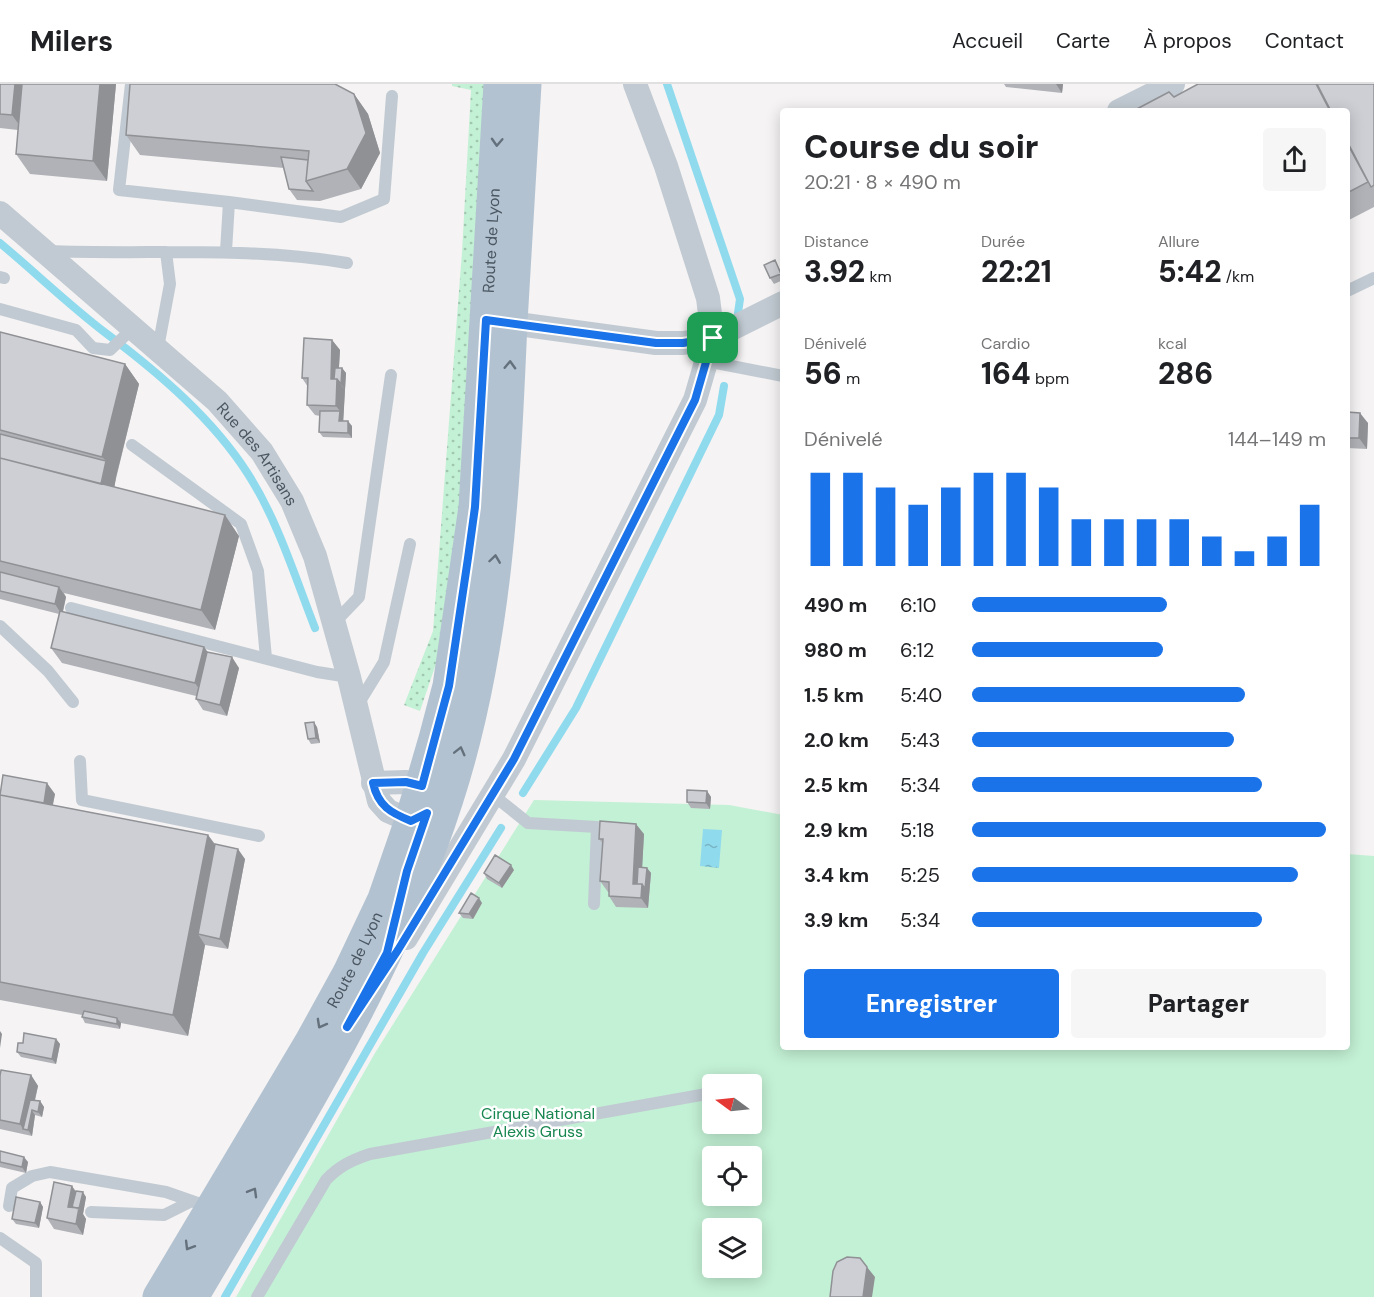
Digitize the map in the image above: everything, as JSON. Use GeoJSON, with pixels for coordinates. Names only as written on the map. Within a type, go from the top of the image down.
{"type":"FeatureCollection","features":[{"type":"Feature","properties":{"kind":"main road","name":"Route de Lyon"},"geometry":{"type":"LineString","coordinates":[[499,322],[500,84]]}},
{"type":"Feature","properties":{"kind":"main road","name":"Route de Lyon"},"geometry":{"type":"LineString","coordinates":[[192,1297],[347,1027],[387,953],[417,884],[427,805],[449,686],[475,507],[499,322],[525,84]]}},
{"type":"Feature","properties":{"kind":"main road","name":"Route de Lyon"},"geometry":{"type":"LineString","coordinates":[[159,1297],[202,1205],[311,1042],[349,973],[427,805]]}},
{"type":"Feature","properties":{"kind":"street"},"geometry":{"type":"LineString","coordinates":[[347,1027],[398,950],[514,759],[695,400],[713,338],[708,298],[666,166],[634,84]]}},
{"type":"Feature","properties":{"kind":"street"},"geometry":{"type":"LineString","coordinates":[[1125,108],[1173,84]]}},
{"type":"Feature","properties":{"kind":"street","name":"Rue des Artisans"},"geometry":{"type":"LineString","coordinates":[[0,213],[217,401],[262,452],[292,501],[315,555],[349,677],[379,801],[388,811],[427,805]]}},
{"type":"Feature","properties":{"kind":"street"},"geometry":{"type":"LineString","coordinates":[[499,322],[656,343],[683,343],[713,338],[780,304]]}},
{"type":"Feature","properties":{"kind":"street"},"geometry":{"type":"LineString","coordinates":[[373,783],[406,782],[427,805]]}},
{"type":"Feature","properties":{"kind":"lane"},"geometry":{"type":"LineString","coordinates":[[130,84],[120,190],[341,218],[384,199],[392,96]]}},
{"type":"Feature","properties":{"kind":"lane"},"geometry":{"type":"LineString","coordinates":[[226,251],[229,202]]}},
{"type":"Feature","properties":{"kind":"lane"},"geometry":{"type":"LineString","coordinates":[[43,251],[226,251],[295,254],[348,263]]}},
{"type":"Feature","properties":{"kind":"lane"},"geometry":{"type":"LineString","coordinates":[[158,348],[170,284],[166,252]]}},
{"type":"Feature","properties":{"kind":"lane"},"geometry":{"type":"LineString","coordinates":[[1350,290],[1374,278]]}},
{"type":"Feature","properties":{"kind":"lane"},"geometry":{"type":"LineString","coordinates":[[0,309],[76,330],[93,348],[110,350],[133,328]]}},
{"type":"Feature","properties":{"kind":"lane"},"geometry":{"type":"LineString","coordinates":[[706,361],[780,375]]}},
{"type":"Feature","properties":{"kind":"lane"},"geometry":{"type":"LineString","coordinates":[[334,623],[358,597],[391,375]]}},
{"type":"Feature","properties":{"kind":"lane"},"geometry":{"type":"LineString","coordinates":[[132,445],[241,524],[258,571],[266,658]]}},
{"type":"Feature","properties":{"kind":"lane"},"geometry":{"type":"LineString","coordinates":[[356,708],[384,662],[410,544]]}},
{"type":"Feature","properties":{"kind":"lane"},"geometry":{"type":"LineString","coordinates":[[70,608],[349,677]]}},
{"type":"Feature","properties":{"kind":"lane"},"geometry":{"type":"LineString","coordinates":[[0,626],[48,671],[73,702]]}},
{"type":"Feature","properties":{"kind":"lane"},"geometry":{"type":"LineString","coordinates":[[80,761],[82,800],[259,836]]}},
{"type":"Feature","properties":{"kind":"lane"},"geometry":{"type":"LineString","coordinates":[[493,795],[528,823],[597,827],[594,904]]}},
{"type":"Feature","properties":{"kind":"lane"},"geometry":{"type":"LineString","coordinates":[[257,1297],[326,1180],[337,1168],[352,1160],[370,1154],[702,1095]]}},
{"type":"Feature","properties":{"kind":"lane"},"geometry":{"type":"LineString","coordinates":[[9,1206],[12,1188],[33,1176],[50,1172],[166,1192],[202,1205]]}},
{"type":"Feature","properties":{"kind":"lane"},"geometry":{"type":"LineString","coordinates":[[91,1212],[164,1215],[202,1205]]}},
{"type":"Feature","properties":{"kind":"lane"},"geometry":{"type":"LineString","coordinates":[[0,1238],[36,1263],[36,1297]]}},
{"type":"Feature","properties":{"kind":"green space"},"geometry":{"type":"Polygon","coordinates":[[[452,84],[491,84],[457,564],[445,637],[420,711],[404,705],[433,631],[462,252],[471,90],[452,86],[452,84]]]}},
{"type":"Feature","properties":{"kind":"green space","name":"Cirque National Alexis Gruss"},"geometry":{"type":"Polygon","coordinates":[[[534,800],[729,805],[780,814],[780,1050],[1350,1050],[1350,854],[1374,856],[1374,1297],[236,1297],[375,1053],[534,800]]]}},
{"type":"Feature","properties":{"kind":"water"},"geometry":{"type":"Polygon","coordinates":[[[703,829],[722,830],[719,868],[700,866],[703,829]]]}},
{"type":"Feature","properties":{"kind":"building"},"geometry":{"type":"Polygon","coordinates":[[[0,84],[15,84],[12,115],[0,114],[0,84]]]}},
{"type":"Feature","properties":{"kind":"building"},"geometry":{"type":"Polygon","coordinates":[[[22,84],[100,84],[93,161],[16,154],[22,84]]]}},
{"type":"Feature","properties":{"kind":"building"},"geometry":{"type":"Polygon","coordinates":[[[130,84],[335,84],[354,94],[366,133],[347,169],[306,181],[309,151],[126,135],[130,84]]]}},
{"type":"Feature","properties":{"kind":"building"},"geometry":{"type":"Polygon","coordinates":[[[1198,84],[1316,84],[1328,108],[1139,108],[1169,92],[1174,97],[1198,84]]]}},
{"type":"Feature","properties":{"kind":"building"},"geometry":{"type":"Polygon","coordinates":[[[1317,84],[1374,84],[1374,185],[1371,187],[1350,147],[1350,108],[1329,108],[1317,84]]]}},
{"type":"Feature","properties":{"kind":"building"},"geometry":{"type":"Polygon","coordinates":[[[1350,149],[1368,182],[1350,191],[1350,149]]]}},
{"type":"Feature","properties":{"kind":"building"},"geometry":{"type":"Polygon","coordinates":[[[281,157],[308,160],[306,181],[313,191],[289,189],[281,157]]]}},
{"type":"Feature","properties":{"kind":"building"},"geometry":{"type":"Polygon","coordinates":[[[775,260],[780,274],[770,278],[764,265],[775,260]]]}},
{"type":"Feature","properties":{"kind":"building"},"geometry":{"type":"Polygon","coordinates":[[[0,332],[125,364],[102,457],[0,430],[0,332]]]}},
{"type":"Feature","properties":{"kind":"building"},"geometry":{"type":"Polygon","coordinates":[[[304,338],[332,340],[331,379],[337,379],[336,406],[307,405],[308,378],[302,378],[304,338]]]}},
{"type":"Feature","properties":{"kind":"building"},"geometry":{"type":"Polygon","coordinates":[[[335,368],[342,368],[341,384],[334,379],[335,368]]]}},
{"type":"Feature","properties":{"kind":"building"},"geometry":{"type":"Polygon","coordinates":[[[320,411],[340,411],[339,421],[348,421],[348,433],[319,432],[320,411]]]}},
{"type":"Feature","properties":{"kind":"building"},"geometry":{"type":"Polygon","coordinates":[[[1350,412],[1360,413],[1359,438],[1350,438],[1350,412]]]}},
{"type":"Feature","properties":{"kind":"building"},"geometry":{"type":"Polygon","coordinates":[[[0,434],[106,461],[101,484],[0,458],[0,434]]]}},
{"type":"Feature","properties":{"kind":"building"},"geometry":{"type":"Polygon","coordinates":[[[0,458],[225,515],[201,610],[0,561],[0,458]]]}},
{"type":"Feature","properties":{"kind":"building"},"geometry":{"type":"Polygon","coordinates":[[[0,572],[59,587],[55,604],[0,591],[0,572]]]}},
{"type":"Feature","properties":{"kind":"building"},"geometry":{"type":"Polygon","coordinates":[[[60,611],[204,647],[195,683],[51,648],[60,611]]]}},
{"type":"Feature","properties":{"kind":"building"},"geometry":{"type":"Polygon","coordinates":[[[207,652],[232,657],[220,705],[196,699],[207,652]]]}},
{"type":"Feature","properties":{"kind":"building"},"geometry":{"type":"Polygon","coordinates":[[[314,722],[316,738],[308,739],[305,723],[314,722]]]}},
{"type":"Feature","properties":{"kind":"building"},"geometry":{"type":"Polygon","coordinates":[[[3,775],[47,783],[44,803],[0,795],[3,775]]]}},
{"type":"Feature","properties":{"kind":"building"},"geometry":{"type":"Polygon","coordinates":[[[687,790],[707,791],[706,803],[687,802],[687,790]]]}},
{"type":"Feature","properties":{"kind":"building"},"geometry":{"type":"Polygon","coordinates":[[[0,795],[208,835],[173,1015],[0,982],[0,795]]]}},
{"type":"Feature","properties":{"kind":"building"},"geometry":{"type":"Polygon","coordinates":[[[600,821],[636,824],[633,884],[642,884],[641,898],[609,896],[609,882],[600,881],[603,839],[599,839],[600,821]]]}},
{"type":"Feature","properties":{"kind":"building"},"geometry":{"type":"Polygon","coordinates":[[[215,844],[238,849],[220,939],[198,934],[215,844]]]}},
{"type":"Feature","properties":{"kind":"building"},"geometry":{"type":"Polygon","coordinates":[[[495,855],[511,865],[499,883],[484,873],[495,855]]]}},
{"type":"Feature","properties":{"kind":"building"},"geometry":{"type":"Polygon","coordinates":[[[638,867],[647,868],[645,889],[642,884],[637,884],[638,867]]]}},
{"type":"Feature","properties":{"kind":"building"},"geometry":{"type":"Polygon","coordinates":[[[471,893],[479,898],[469,914],[459,913],[471,893]]]}},
{"type":"Feature","properties":{"kind":"building"},"geometry":{"type":"Polygon","coordinates":[[[84,1011],[117,1018],[117,1024],[82,1017],[84,1011]]]}},
{"type":"Feature","properties":{"kind":"building"},"geometry":{"type":"Polygon","coordinates":[[[24,1033],[56,1039],[52,1059],[17,1052],[18,1043],[23,1043],[24,1033]]]}},
{"type":"Feature","properties":{"kind":"building"},"geometry":{"type":"Polygon","coordinates":[[[1,1070],[31,1075],[20,1124],[0,1120],[1,1070]]]}},
{"type":"Feature","properties":{"kind":"building"},"geometry":{"type":"Polygon","coordinates":[[[30,1100],[40,1101],[38,1112],[32,1110],[28,1130],[23,1129],[30,1100]]]}},
{"type":"Feature","properties":{"kind":"building"},"geometry":{"type":"Polygon","coordinates":[[[0,1151],[24,1157],[22,1167],[0,1162],[0,1151]]]}},
{"type":"Feature","properties":{"kind":"building"},"geometry":{"type":"Polygon","coordinates":[[[54,1182],[72,1186],[68,1207],[79,1208],[76,1224],[47,1218],[54,1182]]]}},
{"type":"Feature","properties":{"kind":"building"},"geometry":{"type":"Polygon","coordinates":[[[76,1191],[83,1192],[79,1209],[72,1207],[76,1191]]]}},
{"type":"Feature","properties":{"kind":"building"},"geometry":{"type":"Polygon","coordinates":[[[16,1197],[40,1202],[35,1223],[12,1219],[16,1197]]]}},
{"type":"Feature","properties":{"kind":"building"},"geometry":{"type":"Polygon","coordinates":[[[847,1257],[860,1258],[867,1267],[863,1297],[830,1297],[833,1271],[837,1262],[847,1257]]]}},
{"type":"Feature","properties":{"kind":"waterway"},"geometry":{"type":"LineString","coordinates":[[667,84],[740,299],[738,313]]}},
{"type":"Feature","properties":{"kind":"waterway"},"geometry":{"type":"LineString","coordinates":[[0,243],[165,381],[219,434],[259,492],[285,550],[315,628]]}},
{"type":"Feature","properties":{"kind":"waterway"},"geometry":{"type":"LineString","coordinates":[[523,793],[576,708],[719,415],[724,386]]}},
{"type":"Feature","properties":{"kind":"waterway"},"geometry":{"type":"LineString","coordinates":[[225,1297],[423,953],[501,828]]}},
{"type":"Feature","properties":{"kind":"route"},"geometry":{"type":"LineString","coordinates":[[486,320],[656,343],[683,343],[713,338],[695,400],[514,759],[398,950],[347,1027],[387,953],[407,871],[427,813],[411,821],[388,811],[379,801],[373,783],[406,782],[422,786],[449,686],[475,507],[486,320]]}}]}
